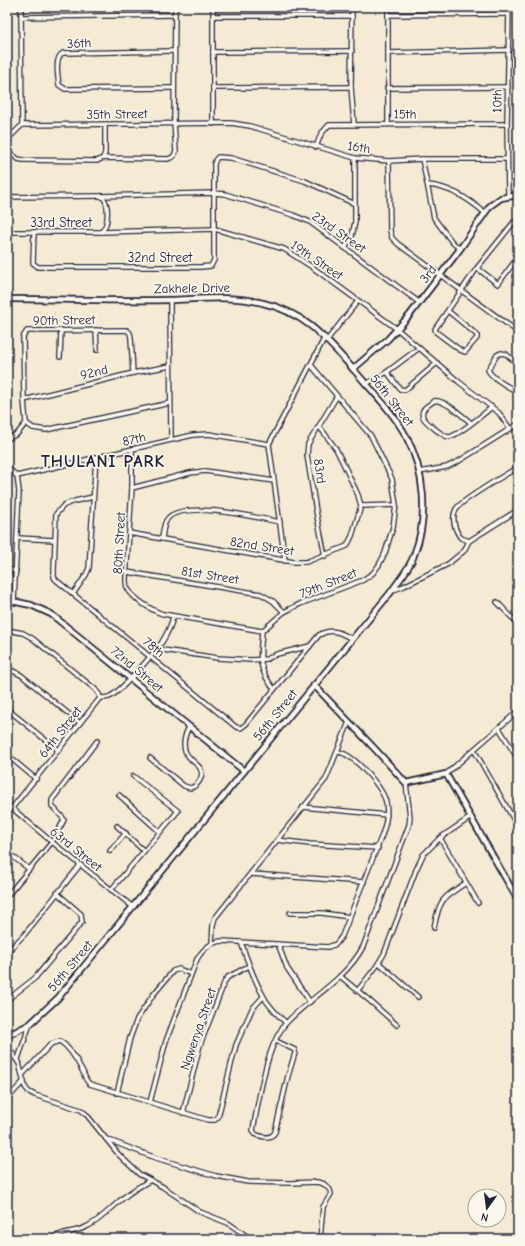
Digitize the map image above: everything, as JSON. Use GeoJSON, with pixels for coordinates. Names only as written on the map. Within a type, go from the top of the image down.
{"type":"FeatureCollection","features":[{"type":"Feature","properties":{"kind":"street"},"geometry":{"type":"LineString","coordinates":[[7,140],[22,125],[21,7]]}},
{"type":"Feature","properties":{"kind":"street"},"geometry":{"type":"LineString","coordinates":[[7,150],[18,159],[23,160],[97,161],[103,158],[172,157],[176,150],[174,123],[174,7]]}},
{"type":"Feature","properties":{"kind":"street"},"geometry":{"type":"LineString","coordinates":[[213,7],[213,124]]}},
{"type":"Feature","properties":{"kind":"street"},"geometry":{"type":"LineString","coordinates":[[352,7],[352,87],[354,124]]}},
{"type":"Feature","properties":{"kind":"street"},"geometry":{"type":"LineString","coordinates":[[388,7],[388,124]]}},
{"type":"Feature","properties":{"kind":"street","name":"10th"},"geometry":{"type":"LineString","coordinates":[[508,196],[507,124],[509,7]]}},
{"type":"Feature","properties":{"kind":"street"},"geometry":{"type":"LineString","coordinates":[[388,15],[508,14]]}},
{"type":"Feature","properties":{"kind":"street"},"geometry":{"type":"LineString","coordinates":[[21,17],[175,16]]}},
{"type":"Feature","properties":{"kind":"street"},"geometry":{"type":"LineString","coordinates":[[213,16],[352,16]]}},
{"type":"Feature","properties":{"kind":"street"},"geometry":{"type":"LineString","coordinates":[[388,53],[509,50]]}},
{"type":"Feature","properties":{"kind":"street","name":"36th"},"geometry":{"type":"LineString","coordinates":[[174,51],[63,53],[60,54],[58,60],[58,71],[59,85],[65,88],[174,88]]}},
{"type":"Feature","properties":{"kind":"street"},"geometry":{"type":"LineString","coordinates":[[213,52],[352,51]]}},
{"type":"Feature","properties":{"kind":"street"},"geometry":{"type":"LineString","coordinates":[[213,88],[352,87]]}},
{"type":"Feature","properties":{"kind":"street"},"geometry":{"type":"LineString","coordinates":[[387,88],[508,87]]}},
{"type":"Feature","properties":{"kind":"street","name":"35th Street"},"geometry":{"type":"LineString","coordinates":[[22,125],[174,123],[213,124]]}},
{"type":"Feature","properties":{"kind":"street"},"geometry":{"type":"LineString","coordinates":[[103,158],[105,153],[105,124]]}},
{"type":"Feature","properties":{"kind":"street","name":"16th"},"geometry":{"type":"LineString","coordinates":[[213,124],[239,124],[356,158],[389,161],[422,159],[507,159]]}},
{"type":"Feature","properties":{"kind":"street","name":"15th"},"geometry":{"type":"LineString","coordinates":[[316,147],[321,134],[329,125],[507,124]]}},
{"type":"Feature","properties":{"kind":"street","name":"32nd Street"},"geometry":{"type":"LineString","coordinates":[[34,232],[33,259],[35,266],[38,267],[210,266],[214,260],[214,164],[216,159],[223,156],[305,181],[355,204]]}},
{"type":"Feature","properties":{"kind":"street"},"geometry":{"type":"LineString","coordinates":[[345,248],[354,229],[356,158]]}},
{"type":"Feature","properties":{"kind":"street"},"geometry":{"type":"LineString","coordinates":[[422,159],[436,221],[452,242],[460,248]]}},
{"type":"Feature","properties":{"kind":"street"},"geometry":{"type":"LineString","coordinates":[[389,161],[390,231],[392,238],[398,244],[441,274],[518,332]]}},
{"type":"Feature","properties":{"kind":"street"},"geometry":{"type":"LineString","coordinates":[[428,185],[446,188],[474,203],[485,213]]}},
{"type":"Feature","properties":{"kind":"street","name":"23rd Street"},"geometry":{"type":"LineString","coordinates":[[100,196],[225,194],[302,218],[420,303]]}},
{"type":"Feature","properties":{"kind":"street","name":"3rd"},"geometry":{"type":"LineString","coordinates":[[353,369],[397,329],[420,303],[485,213],[496,201],[508,196],[518,195]]}},
{"type":"Feature","properties":{"kind":"street","name":"33rd Street"},"geometry":{"type":"LineString","coordinates":[[7,197],[100,196],[104,198],[106,204],[106,224],[101,232],[7,232]]}},
{"type":"Feature","properties":{"kind":"street"},"geometry":{"type":"LineString","coordinates":[[448,311],[477,335],[465,352],[460,350],[435,331],[435,329],[477,268],[514,222],[518,221]]}},
{"type":"Feature","properties":{"kind":"street","name":"19th Street"},"geometry":{"type":"LineString","coordinates":[[101,232],[215,229],[284,249],[312,267],[397,329],[499,413],[510,429]]}},
{"type":"Feature","properties":{"kind":"street"},"geometry":{"type":"LineString","coordinates":[[477,268],[498,284],[518,257]]}},
{"type":"Feature","properties":{"kind":"street","name":"Zakhele Drive"},"geometry":{"type":"LineString","coordinates":[[7,299],[170,300],[236,298],[264,303],[276,306],[297,316],[326,338],[353,369]]}},
{"type":"Feature","properties":{"kind":"street"},"geometry":{"type":"LineString","coordinates":[[170,300],[171,440]]}},
{"type":"Feature","properties":{"kind":"street"},"geometry":{"type":"LineString","coordinates":[[285,561],[269,444],[326,338],[358,301]]}},
{"type":"Feature","properties":{"kind":"street","name":"90th Street"},"geometry":{"type":"LineString","coordinates":[[26,423],[23,337],[25,332],[30,330],[129,331],[132,338],[133,372]]}},
{"type":"Feature","properties":{"kind":"street"},"geometry":{"type":"LineString","coordinates":[[60,330],[60,357]]}},
{"type":"Feature","properties":{"kind":"street"},"geometry":{"type":"LineString","coordinates":[[96,330],[97,350]]}},
{"type":"Feature","properties":{"kind":"street"},"geometry":{"type":"LineString","coordinates":[[366,384],[387,372],[419,348]]}},
{"type":"Feature","properties":{"kind":"street"},"geometry":{"type":"LineString","coordinates":[[518,364],[506,354],[501,353],[497,355],[488,370],[489,374],[502,383],[512,389],[518,390]]}},
{"type":"Feature","properties":{"kind":"street"},"geometry":{"type":"LineString","coordinates":[[387,372],[400,390],[405,390],[437,363]]}},
{"type":"Feature","properties":{"kind":"street","name":"79th Street"},"geometry":{"type":"LineString","coordinates":[[262,632],[284,612],[300,604],[363,580],[373,573],[379,566],[396,517],[392,479],[372,436],[311,365]]}},
{"type":"Feature","properties":{"kind":"street","name":"92nd"},"geometry":{"type":"LineString","coordinates":[[24,400],[133,372],[170,366]]}},
{"type":"Feature","properties":{"kind":"street","name":"56th Street"},"geometry":{"type":"LineString","coordinates":[[7,1036],[30,1024],[58,998],[391,592],[414,556],[419,538],[423,508],[419,472],[404,433],[393,417],[353,369]]}},
{"type":"Feature","properties":{"kind":"street","name":"83rd"},"geometry":{"type":"LineString","coordinates":[[325,556],[316,511],[307,451],[308,444],[338,396]]}},
{"type":"Feature","properties":{"kind":"street"},"geometry":{"type":"LineString","coordinates":[[471,423],[438,401],[433,401],[424,408],[422,413],[425,420],[442,435],[447,437],[453,436],[471,423],[492,407]]}},
{"type":"Feature","properties":{"kind":"street"},"geometry":{"type":"LineString","coordinates":[[7,439],[17,434],[26,423],[33,428],[46,430],[170,403]]}},
{"type":"Feature","properties":{"kind":"street"},"geometry":{"type":"LineString","coordinates":[[419,472],[446,467],[459,462],[518,424]]}},
{"type":"Feature","properties":{"kind":"street"},"geometry":{"type":"LineString","coordinates":[[319,426],[336,449],[358,495],[361,506],[396,506]]}},
{"type":"Feature","properties":{"kind":"street","name":"87th"},"geometry":{"type":"LineString","coordinates":[[17,476],[194,435],[209,434],[269,444]]}},
{"type":"Feature","properties":{"kind":"street","name":"80th Street"},"geometry":{"type":"LineString","coordinates":[[132,450],[132,488],[127,572],[127,588],[129,591],[153,611],[173,617],[262,632]]}},
{"type":"Feature","properties":{"kind":"street"},"geometry":{"type":"LineString","coordinates":[[73,594],[86,576],[89,568],[96,457]]}},
{"type":"Feature","properties":{"kind":"street"},"geometry":{"type":"LineString","coordinates":[[7,467],[17,476],[19,491],[14,602]]}},
{"type":"Feature","properties":{"kind":"street"},"geometry":{"type":"LineString","coordinates":[[469,541],[465,541],[461,538],[455,529],[456,508],[518,467]]}},
{"type":"Feature","properties":{"kind":"street"},"geometry":{"type":"LineString","coordinates":[[132,488],[190,473],[204,471],[274,481]]}},
{"type":"Feature","properties":{"kind":"street","name":"78th"},"geometry":{"type":"LineString","coordinates":[[93,498],[69,503],[58,510],[55,518],[54,577],[61,585],[151,656],[238,728],[241,728],[246,724],[318,635],[328,631],[335,631],[352,639]]}},
{"type":"Feature","properties":{"kind":"street","name":"82nd Street"},"geometry":{"type":"LineString","coordinates":[[129,533],[285,561],[306,562],[325,556],[344,548],[349,544],[361,506]]}},
{"type":"Feature","properties":{"kind":"street"},"geometry":{"type":"LineString","coordinates":[[162,539],[165,524],[168,518],[175,514],[190,511],[211,510],[280,522]]}},
{"type":"Feature","properties":{"kind":"street"},"geometry":{"type":"LineString","coordinates":[[391,592],[448,564],[464,551],[469,541],[518,510]]}},
{"type":"Feature","properties":{"kind":"street"},"geometry":{"type":"LineString","coordinates":[[17,538],[55,540]]}},
{"type":"Feature","properties":{"kind":"street"},"geometry":{"type":"LineString","coordinates":[[7,569],[16,571]]}},
{"type":"Feature","properties":{"kind":"street","name":"81st Street"},"geometry":{"type":"LineString","coordinates":[[127,572],[261,594],[273,601],[284,612]]}},
{"type":"Feature","properties":{"kind":"street","name":"72nd Street"},"geometry":{"type":"LineString","coordinates":[[7,600],[31,605],[51,614],[244,771]]}},
{"type":"Feature","properties":{"kind":"street"},"geometry":{"type":"LineString","coordinates":[[497,602],[518,624]]}},
{"type":"Feature","properties":{"kind":"street","name":"64th Street"},"geometry":{"type":"LineString","coordinates":[[12,808],[100,698],[110,697],[151,656],[169,629],[173,617]]}},
{"type":"Feature","properties":{"kind":"street"},"geometry":{"type":"LineString","coordinates":[[7,630],[23,633],[32,638],[95,689],[100,698]]}},
{"type":"Feature","properties":{"kind":"street"},"geometry":{"type":"LineString","coordinates":[[262,632],[260,660],[264,675],[274,689]]}},
{"type":"Feature","properties":{"kind":"street"},"geometry":{"type":"LineString","coordinates":[[156,649],[241,660],[260,660],[272,658],[277,654],[311,645]]}},
{"type":"Feature","properties":{"kind":"street"},"geometry":{"type":"LineString","coordinates":[[7,668],[21,675],[80,723]]}},
{"type":"Feature","properties":{"kind":"street"},"geometry":{"type":"LineString","coordinates":[[276,1041],[295,1050],[295,1053],[275,1132],[273,1136],[268,1137],[255,1134],[253,1130],[266,1066],[276,1041],[286,1023],[340,976],[358,956],[363,947],[409,825],[410,817],[406,783],[314,685]]}},
{"type":"Feature","properties":{"kind":"street"},"geometry":{"type":"LineString","coordinates":[[7,710],[58,750]]}},
{"type":"Feature","properties":{"kind":"street"},"geometry":{"type":"LineString","coordinates":[[406,783],[446,774],[518,711]]}},
{"type":"Feature","properties":{"kind":"street"},"geometry":{"type":"LineString","coordinates":[[212,943],[215,918],[326,779],[349,722]]}},
{"type":"Feature","properties":{"kind":"street"},"geometry":{"type":"LineString","coordinates":[[150,758],[184,786],[190,788],[196,786],[202,773],[200,768],[186,753],[184,738],[189,727]]}},
{"type":"Feature","properties":{"kind":"street"},"geometry":{"type":"LineString","coordinates":[[500,728],[518,759]]}},
{"type":"Feature","properties":{"kind":"street"},"geometry":{"type":"LineString","coordinates":[[7,896],[52,842],[64,820],[52,806],[52,800],[98,741]]}},
{"type":"Feature","properties":{"kind":"street"},"geometry":{"type":"LineString","coordinates":[[474,750],[518,827]]}},
{"type":"Feature","properties":{"kind":"street"},"geometry":{"type":"LineString","coordinates":[[150,1102],[166,1041],[191,974],[200,954],[204,949],[212,943],[222,941],[328,947],[339,941],[342,936],[378,848],[385,828],[387,815],[384,797],[379,788],[358,762],[348,755],[338,752]]}},
{"type":"Feature","properties":{"kind":"street"},"geometry":{"type":"LineString","coordinates":[[7,756],[36,779]]}},
{"type":"Feature","properties":{"kind":"street"},"geometry":{"type":"LineString","coordinates":[[446,774],[518,900]]}},
{"type":"Feature","properties":{"kind":"street"},"geometry":{"type":"LineString","coordinates":[[111,890],[178,811],[133,776]]}},
{"type":"Feature","properties":{"kind":"street"},"geometry":{"type":"LineString","coordinates":[[119,795],[160,832]]}},
{"type":"Feature","properties":{"kind":"street","name":"63rd Street"},"geometry":{"type":"LineString","coordinates":[[7,804],[133,907]]}},
{"type":"Feature","properties":{"kind":"street"},"geometry":{"type":"LineString","coordinates":[[303,807],[387,815]]}},
{"type":"Feature","properties":{"kind":"street"},"geometry":{"type":"LineString","coordinates":[[358,990],[379,963],[388,945],[418,864],[426,851],[440,838],[471,817]]}},
{"type":"Feature","properties":{"kind":"street"},"geometry":{"type":"LineString","coordinates":[[117,826],[144,851]]}},
{"type":"Feature","properties":{"kind":"street"},"geometry":{"type":"LineString","coordinates":[[110,851],[126,833]]}},
{"type":"Feature","properties":{"kind":"street"},"geometry":{"type":"LineString","coordinates":[[440,838],[478,903]]}},
{"type":"Feature","properties":{"kind":"street"},"geometry":{"type":"LineString","coordinates":[[277,840],[310,844],[378,848]]}},
{"type":"Feature","properties":{"kind":"street"},"geometry":{"type":"LineString","coordinates":[[7,852],[29,869]]}},
{"type":"Feature","properties":{"kind":"street"},"geometry":{"type":"LineString","coordinates":[[7,952],[19,941],[80,865]]}},
{"type":"Feature","properties":{"kind":"street"},"geometry":{"type":"LineString","coordinates":[[251,874],[364,882]]}},
{"type":"Feature","properties":{"kind":"street"},"geometry":{"type":"LineString","coordinates":[[434,928],[438,911],[444,898],[466,883]]}},
{"type":"Feature","properties":{"kind":"street"},"geometry":{"type":"LineString","coordinates":[[7,1000],[35,978],[82,922],[82,914],[57,893]]}},
{"type":"Feature","properties":{"kind":"street"},"geometry":{"type":"LineString","coordinates":[[290,913],[326,914],[350,917]]}},
{"type":"Feature","properties":{"kind":"street"},"geometry":{"type":"LineString","coordinates":[[241,942],[263,997],[286,1023]]}},
{"type":"Feature","properties":{"kind":"street"},"geometry":{"type":"LineString","coordinates":[[278,944],[287,968],[310,1002]]}},
{"type":"Feature","properties":{"kind":"street"},"geometry":{"type":"LineString","coordinates":[[379,963],[418,997]]}},
{"type":"Feature","properties":{"kind":"street","name":"Ngwenya Street"},"geometry":{"type":"LineString","coordinates":[[184,1113],[200,1045],[225,981],[228,977],[250,966]]}},
{"type":"Feature","properties":{"kind":"street"},"geometry":{"type":"LineString","coordinates":[[117,1093],[130,1038],[140,1014],[172,971],[179,969],[191,974]]}},
{"type":"Feature","properties":{"kind":"street"},"geometry":{"type":"LineString","coordinates":[[340,976],[397,1025]]}},
{"type":"Feature","properties":{"kind":"street"},"geometry":{"type":"LineString","coordinates":[[23,1074],[51,1044],[60,1042],[68,1048],[81,1068],[88,1083],[208,1120],[215,1120],[218,1117],[236,1045],[252,1009],[263,997]]}},
{"type":"Feature","properties":{"kind":"street"},"geometry":{"type":"LineString","coordinates":[[18,1062],[30,1024]]}},
{"type":"Feature","properties":{"kind":"street"},"geometry":{"type":"LineString","coordinates":[[7,1039],[8,1051],[18,1062],[23,1074],[26,1089],[31,1093],[77,1108],[84,1112],[106,1139],[139,1174],[164,1187],[200,1212],[228,1223],[251,1239]]}},
{"type":"Feature","properties":{"kind":"street"},"geometry":{"type":"LineString","coordinates":[[7,1099],[24,1081]]}},
{"type":"Feature","properties":{"kind":"street"},"geometry":{"type":"LineString","coordinates":[[106,1139],[156,1158],[229,1179],[248,1182],[317,1182],[324,1184],[330,1190],[331,1194],[323,1207],[320,1239]]}},
{"type":"Feature","properties":{"kind":"street"},"geometry":{"type":"LineString","coordinates":[[52,1239],[55,1235],[76,1231],[94,1223],[128,1194],[150,1180]]}},
{"type":"Feature","properties":{"kind":"district","name":"THULANI PARK"},"geometry":{"type":"Point","coordinates":[103,461]}}]}
